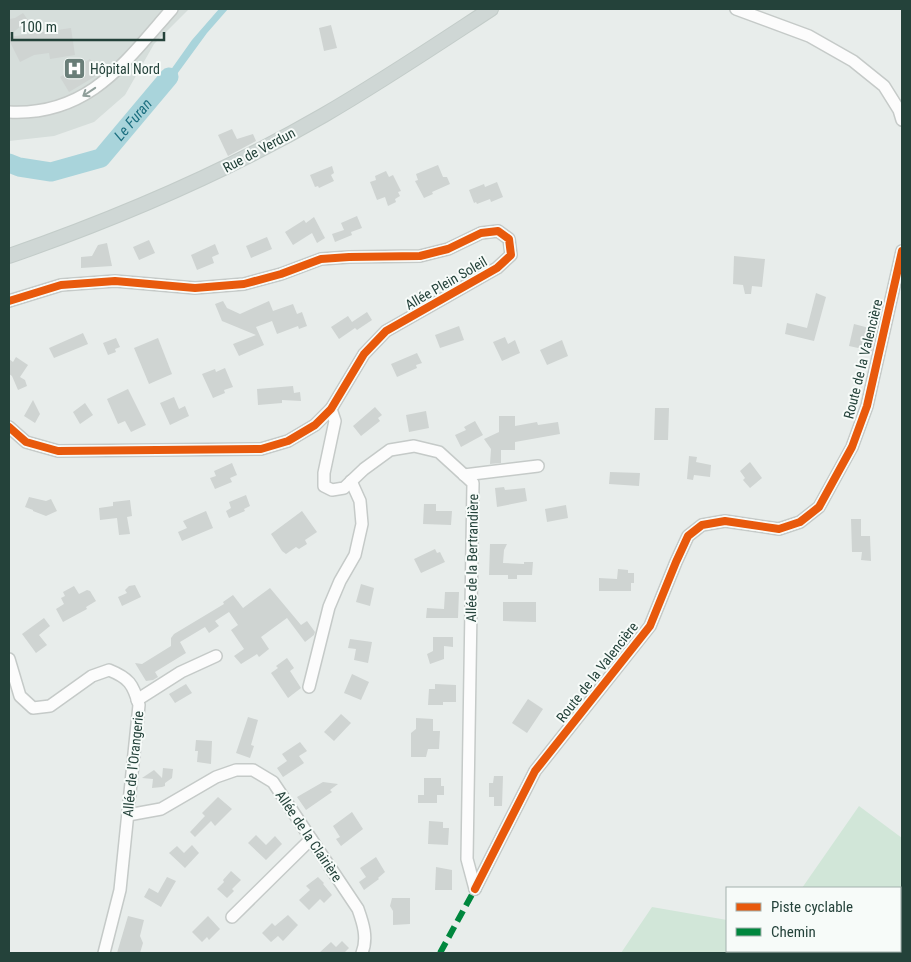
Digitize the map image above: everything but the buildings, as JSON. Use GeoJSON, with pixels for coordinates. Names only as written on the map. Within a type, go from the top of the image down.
{"type":"FeatureCollection","features":[{"type":"Feature","properties":{"kind":"main road","name":"Rue de Verdun"},"geometry":{"type":"LineString","coordinates":[[9,256],[164,197],[237,162],[324,115],[491,9]]}},
{"type":"Feature","properties":{"kind":"street"},"geometry":{"type":"LineString","coordinates":[[9,112],[23,113],[48,110],[81,97],[107,80],[172,9]]}},
{"type":"Feature","properties":{"kind":"street"},"geometry":{"type":"LineString","coordinates":[[736,9],[809,36],[852,61],[884,86],[899,110],[902,120]]}},
{"type":"Feature","properties":{"kind":"street","name":"Allée Plein Soleil"},"geometry":{"type":"LineString","coordinates":[[9,301],[61,285],[115,281],[195,288],[244,284],[281,274],[320,259],[420,256],[448,249],[481,233],[498,231],[509,240],[511,255],[498,268],[386,331],[364,354],[331,409],[315,425],[288,441],[261,449],[58,451],[26,442],[9,427]]}},
{"type":"Feature","properties":{"kind":"street","name":"Route de la Valencière"},"geometry":{"type":"LineString","coordinates":[[475,888],[535,771],[650,626],[688,536],[702,525],[725,521],[779,529],[800,522],[819,507],[852,447],[867,406],[902,251]]}},
{"type":"Feature","properties":{"kind":"street","name":"Allée de la Bertrandière"},"geometry":{"type":"LineString","coordinates":[[331,409],[335,421],[324,473],[324,486],[332,490],[344,488],[364,468],[390,450],[414,446],[439,452],[473,483],[467,859],[475,888]]}},
{"type":"Feature","properties":{"kind":"street"},"geometry":{"type":"LineString","coordinates":[[464,475],[538,466]]}},
{"type":"Feature","properties":{"kind":"street"},"geometry":{"type":"LineString","coordinates":[[309,686],[329,607],[355,555],[362,524],[360,501],[351,481]]}},
{"type":"Feature","properties":{"kind":"street"},"geometry":{"type":"LineString","coordinates":[[137,700],[181,672],[216,656]]}},
{"type":"Feature","properties":{"kind":"street","name":"Allée de l'Orangerie"},"geometry":{"type":"LineString","coordinates":[[9,660],[20,696],[33,708],[50,706],[92,676],[109,670],[123,676],[134,687],[139,704],[120,890],[104,953]]}},
{"type":"Feature","properties":{"kind":"street","name":"Allée de la Clairière"},"geometry":{"type":"LineString","coordinates":[[128,815],[161,809],[216,777],[236,770],[253,770],[273,782],[358,909],[364,926],[365,946],[362,953]]}},
{"type":"Feature","properties":{"kind":"street"},"geometry":{"type":"LineString","coordinates":[[232,917],[311,839]]}},
{"type":"Feature","properties":{"kind":"shaded area","name":"Hôpital Nord"},"geometry":{"type":"Polygon","coordinates":[[[9,9],[189,9],[154,44],[125,95],[94,122],[54,136],[9,141],[9,9]]]}},
{"type":"Feature","properties":{"kind":"green space"},"geometry":{"type":"Polygon","coordinates":[[[859,806],[902,838],[902,953],[621,953],[652,907],[726,920],[726,952],[901,952],[901,887],[803,887],[859,806]]]}},
{"type":"Feature","properties":{"kind":"water"},"geometry":{"type":"Polygon","coordinates":[[[219,9],[228,9],[207,33],[142,122],[102,163],[88,170],[69,175],[49,176],[29,170],[9,169],[9,162],[69,168],[92,160],[117,141],[141,112],[192,40],[219,9]]]}},
{"type":"Feature","properties":{"kind":"waterway","name":"Le Furan"},"geometry":{"type":"LineString","coordinates":[[9,163],[19,167],[51,172],[101,158],[169,77]]}},
{"type":"Feature","properties":{"kind":"marked path"},"geometry":{"type":"LineString","coordinates":[[440,953],[475,889]]}},
{"type":"Feature","properties":{"kind":"cycle path"},"geometry":{"type":"LineString","coordinates":[[9,301],[61,285],[115,281],[195,288],[244,284],[281,274],[321,259],[420,256],[448,249],[481,233],[498,231],[509,239],[511,255],[497,268],[386,331],[364,354],[331,409],[315,425],[288,441],[261,449],[58,451],[26,442],[9,427]]}},
{"type":"Feature","properties":{"kind":"cycle path"},"geometry":{"type":"LineString","coordinates":[[475,889],[535,771],[650,626],[688,536],[702,525],[725,521],[779,529],[800,522],[819,507],[852,447],[867,406],[902,251]]}},
{"type":"Feature","properties":{"kind":"place","name":"Hôpital Nord"},"geometry":{"type":"Point","coordinates":[74,69]}}]}
